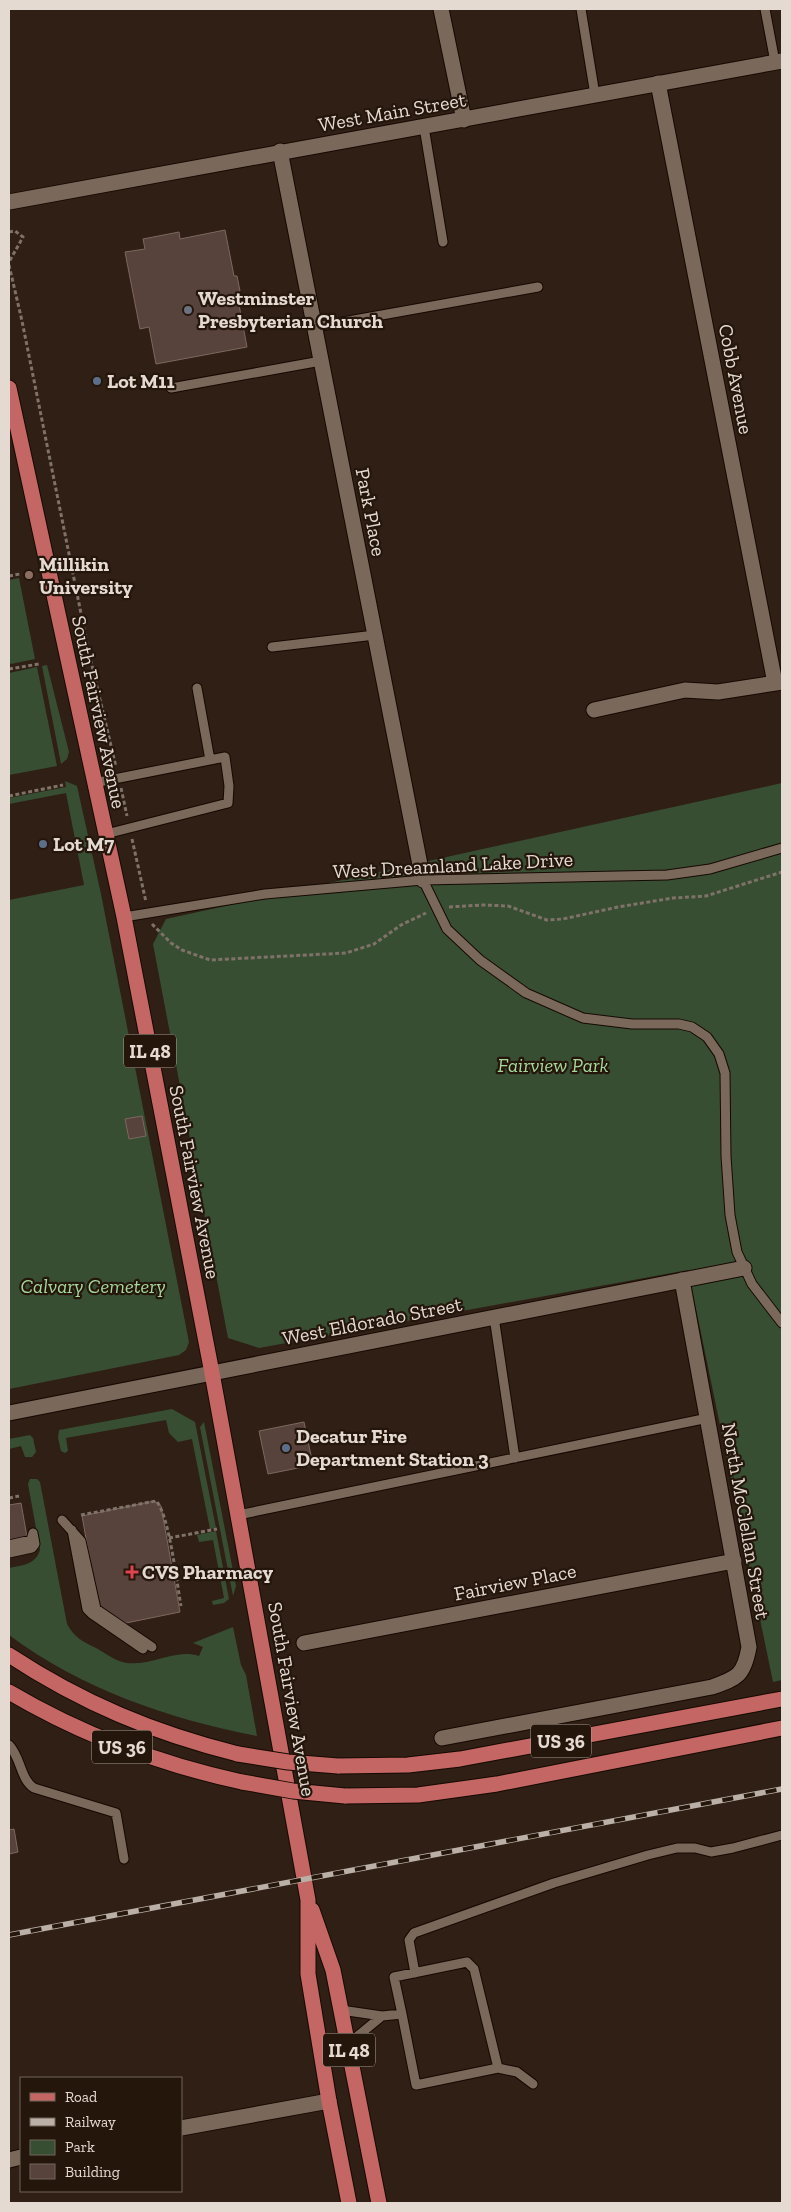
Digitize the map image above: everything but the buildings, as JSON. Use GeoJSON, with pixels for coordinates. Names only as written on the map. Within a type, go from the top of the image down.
{"type":"FeatureCollection","features":[{"type":"Feature","properties":{"kind":"main road","name":"South Fairview Avenue"},"geometry":{"type":"LineString","coordinates":[[9,388],[124,916],[212,1373],[308,1900],[333,1970],[379,2203]]}},
{"type":"Feature","properties":{"kind":"main road","name":"US 36"},"geometry":{"type":"LineString","coordinates":[[9,1655],[42,1677],[108,1712],[189,1742],[238,1754],[288,1762],[338,1766],[408,1765],[460,1759],[782,1699]]}},
{"type":"Feature","properties":{"kind":"main road","name":"US 36"},"geometry":{"type":"LineString","coordinates":[[9,1692],[35,1707],[116,1745],[162,1762],[242,1782],[293,1791],[344,1796],[418,1795],[497,1784],[782,1728]]}},
{"type":"Feature","properties":{"kind":"main road","name":"South Fairview Avenue"},"geometry":{"type":"LineString","coordinates":[[308,1900],[308,1974],[329,2101],[349,2203]]}},
{"type":"Feature","properties":{"kind":"street"},"geometry":{"type":"LineString","coordinates":[[441,9],[464,120]]}},
{"type":"Feature","properties":{"kind":"street","name":"West Main Street"},"geometry":{"type":"LineString","coordinates":[[9,202],[280,151],[464,120],[778,62]]}},
{"type":"Feature","properties":{"kind":"street","name":"Cobb Avenue"},"geometry":{"type":"LineString","coordinates":[[658,83],[778,682]]}},
{"type":"Feature","properties":{"kind":"street","name":"Park Place"},"geometry":{"type":"LineString","coordinates":[[280,151],[423,880]]}},
{"type":"Feature","properties":{"kind":"street"},"geometry":{"type":"LineString","coordinates":[[594,710],[685,690],[718,692],[778,682]]}},
{"type":"Feature","properties":{"kind":"street","name":"West Eldorado Street"},"geometry":{"type":"LineString","coordinates":[[9,1413],[744,1268]]}},
{"type":"Feature","properties":{"kind":"street","name":"North McClellan Street"},"geometry":{"type":"LineString","coordinates":[[442,1738],[712,1688],[732,1680],[745,1666],[749,1647],[682,1280]]}},
{"type":"Feature","properties":{"kind":"street","name":"Fairview Place"},"geometry":{"type":"LineString","coordinates":[[304,1643],[734,1561]]}},
{"type":"Feature","properties":{"kind":"street"},"geometry":{"type":"LineString","coordinates":[[182,2128],[329,2101]]}},
{"type":"Feature","properties":{"kind":"lane"},"geometry":{"type":"LineString","coordinates":[[581,9],[595,95]]}},
{"type":"Feature","properties":{"kind":"lane"},"geometry":{"type":"LineString","coordinates":[[764,9],[778,62]]}},
{"type":"Feature","properties":{"kind":"lane"},"geometry":{"type":"LineString","coordinates":[[424,127],[443,242]]}},
{"type":"Feature","properties":{"kind":"lane"},"geometry":{"type":"LineString","coordinates":[[315,328],[538,287]]}},
{"type":"Feature","properties":{"kind":"lane"},"geometry":{"type":"LineString","coordinates":[[171,388],[321,361]]}},
{"type":"Feature","properties":{"kind":"lane"},"geometry":{"type":"LineString","coordinates":[[272,647],[375,635]]}},
{"type":"Feature","properties":{"kind":"lane"},"geometry":{"type":"LineString","coordinates":[[197,688],[210,760]]}},
{"type":"Feature","properties":{"kind":"lane"},"geometry":{"type":"LineString","coordinates":[[94,783],[225,757],[229,786],[228,803],[106,834]]}},
{"type":"Feature","properties":{"kind":"lane","name":"West Dreamland Lake Drive"},"geometry":{"type":"LineString","coordinates":[[124,916],[266,894],[423,880],[667,875],[710,868],[782,848]]}},
{"type":"Feature","properties":{"kind":"lane"},"geometry":{"type":"LineString","coordinates":[[423,880],[447,929],[480,960],[526,993],[583,1018],[632,1024],[680,1024],[692,1027],[706,1037],[719,1054],[725,1073],[726,1156],[730,1215],[737,1252],[752,1284],[782,1323]]}},
{"type":"Feature","properties":{"kind":"lane"},"geometry":{"type":"LineString","coordinates":[[494,1317],[515,1458]]}},
{"type":"Feature","properties":{"kind":"lane"},"geometry":{"type":"LineString","coordinates":[[238,1515],[708,1418]]}},
{"type":"Feature","properties":{"kind":"lane"},"geometry":{"type":"LineString","coordinates":[[62,1520],[81,1541],[96,1609],[148,1648]]}},
{"type":"Feature","properties":{"kind":"lane"},"geometry":{"type":"LineString","coordinates":[[9,1545],[31,1540],[33,1533],[34,1547],[9,1553]]}},
{"type":"Feature","properties":{"kind":"lane"},"geometry":{"type":"LineString","coordinates":[[9,1745],[28,1782],[34,1788],[116,1813],[124,1859]]}},
{"type":"Feature","properties":{"kind":"lane"},"geometry":{"type":"LineString","coordinates":[[415,1973],[409,1940],[414,1933],[554,1884],[648,1855],[676,1848],[718,1850],[782,1836]]}},
{"type":"Feature","properties":{"kind":"lane"},"geometry":{"type":"LineString","coordinates":[[498,2068],[474,1969],[467,1962],[394,1977],[416,2085],[498,2068],[517,2072],[533,2084]]}},
{"type":"Feature","properties":{"kind":"lane"},"geometry":{"type":"LineString","coordinates":[[341,2010],[382,2016],[402,2014]]}},
{"type":"Feature","properties":{"kind":"lane"},"geometry":{"type":"LineString","coordinates":[[348,2044],[382,2016]]}},
{"type":"Feature","properties":{"kind":"path"},"geometry":{"type":"LineString","coordinates":[[9,232],[15,231],[23,237],[9,263],[89,654],[144,891]]}},
{"type":"Feature","properties":{"kind":"path"},"geometry":{"type":"LineString","coordinates":[[9,576],[20,574]]}},
{"type":"Feature","properties":{"kind":"path"},"geometry":{"type":"LineString","coordinates":[[9,670],[39,664]]}},
{"type":"Feature","properties":{"kind":"path"},"geometry":{"type":"LineString","coordinates":[[9,665],[15,668]]}},
{"type":"Feature","properties":{"kind":"path"},"geometry":{"type":"LineString","coordinates":[[9,796],[63,785]]}},
{"type":"Feature","properties":{"kind":"path"},"geometry":{"type":"LineString","coordinates":[[447,907],[483,904],[508,906],[547,920],[563,919],[636,904],[706,896],[782,872]]}},
{"type":"Feature","properties":{"kind":"path"},"geometry":{"type":"LineString","coordinates":[[155,927],[171,943],[182,950],[210,960],[346,953],[374,944],[401,924],[422,914]]}},
{"type":"Feature","properties":{"kind":"path"},"geometry":{"type":"LineString","coordinates":[[9,1498],[19,1496]]}},
{"type":"Feature","properties":{"kind":"path"},"geometry":{"type":"LineString","coordinates":[[81,1515],[156,1501],[161,1506],[169,1538],[181,1606]]}},
{"type":"Feature","properties":{"kind":"path"},"geometry":{"type":"LineString","coordinates":[[169,1538],[217,1529]]}},
{"type":"Feature","properties":{"kind":"green space"},"geometry":{"type":"Polygon","coordinates":[[[19,578],[35,659],[11,664],[9,662],[9,580],[19,578]]]}},
{"type":"Feature","properties":{"kind":"green space"},"geometry":{"type":"Polygon","coordinates":[[[47,665],[69,752],[67,759],[61,764],[42,666],[47,665]]]}},
{"type":"Feature","properties":{"kind":"green space"},"geometry":{"type":"Polygon","coordinates":[[[37,667],[57,766],[9,775],[9,673],[37,667]]]}},
{"type":"Feature","properties":{"kind":"green space","name":"Calvary Cemetery"},"geometry":{"type":"Polygon","coordinates":[[[65,781],[77,786],[101,894],[189,1342],[186,1350],[179,1355],[9,1389],[9,900],[84,885],[66,793],[9,804],[9,798],[66,787],[65,781]]]}},
{"type":"Feature","properties":{"kind":"green space","name":"Fairview Park"},"geometry":{"type":"Polygon","coordinates":[[[782,783],[782,1680],[773,1682],[688,1270],[259,1348],[228,1338],[153,944],[166,919],[782,783]]]}},
{"type":"Feature","properties":{"kind":"green space"},"geometry":{"type":"Polygon","coordinates":[[[172,1409],[195,1422],[216,1528],[210,1529],[192,1439],[178,1442],[169,1433],[166,1420],[66,1438],[68,1451],[65,1453],[61,1451],[58,1438],[59,1430],[172,1409]]]}},
{"type":"Feature","properties":{"kind":"green space"},"geometry":{"type":"Polygon","coordinates":[[[204,1422],[236,1586],[233,1596],[200,1427],[204,1422]]]}},
{"type":"Feature","properties":{"kind":"green space"},"geometry":{"type":"Polygon","coordinates":[[[30,1435],[33,1438],[36,1452],[32,1457],[25,1457],[21,1446],[9,1449],[9,1439],[30,1435]]]}},
{"type":"Feature","properties":{"kind":"green space"},"geometry":{"type":"Polygon","coordinates":[[[30,1479],[37,1479],[40,1482],[67,1624],[76,1636],[115,1659],[127,1663],[136,1663],[182,1654],[199,1656],[203,1647],[193,1643],[233,1627],[241,1665],[246,1675],[257,1736],[191,1721],[127,1699],[66,1671],[9,1635],[9,1568],[32,1561],[40,1550],[28,1484],[30,1479]]]}},
{"type":"Feature","properties":{"kind":"green space"},"geometry":{"type":"Polygon","coordinates":[[[216,1531],[229,1599],[224,1603],[213,1605],[212,1601],[224,1598],[213,1540],[199,1542],[197,1535],[216,1531]]]}},
{"type":"Feature","properties":{"kind":"railway"},"geometry":{"type":"LineString","coordinates":[[9,1935],[782,1789]]}},
{"type":"Feature","properties":{"kind":"place","name":"Westminster Presbyterian Church"},"geometry":{"type":"Point","coordinates":[188,310]}},
{"type":"Feature","properties":{"kind":"place","name":"Lot M11"},"geometry":{"type":"Point","coordinates":[97,381]}},
{"type":"Feature","properties":{"kind":"place","name":"Millikin University"},"geometry":{"type":"Point","coordinates":[29,575]}},
{"type":"Feature","properties":{"kind":"place","name":"Lot M7"},"geometry":{"type":"Point","coordinates":[43,844]}},
{"type":"Feature","properties":{"kind":"place","name":"Decatur Fire Department Station 3"},"geometry":{"type":"Point","coordinates":[286,1448]}},
{"type":"Feature","properties":{"kind":"place","name":"CVS Pharmacy"},"geometry":{"type":"Point","coordinates":[132,1572]}}]}
